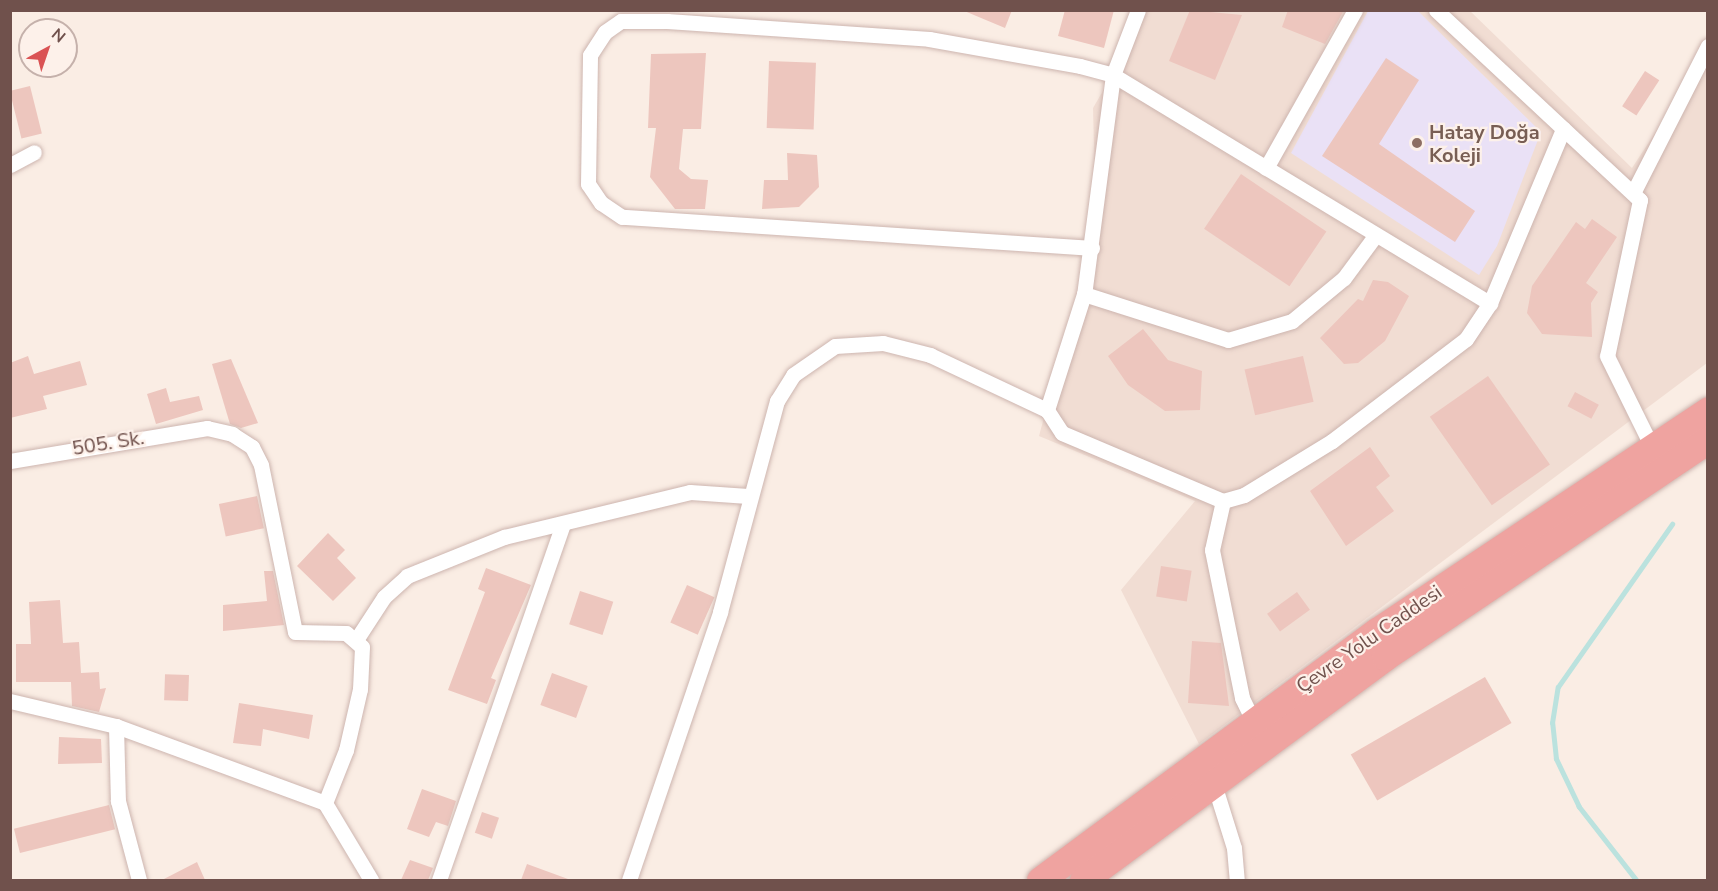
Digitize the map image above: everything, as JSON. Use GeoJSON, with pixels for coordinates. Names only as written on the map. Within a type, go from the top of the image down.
{"type":"FeatureCollection","features":[{"type":"Feature","properties":{"kind":"highway"},"geometry":{"type":"LineString","coordinates":[[1657,457],[1707,398]]}},
{"type":"Feature","properties":{"kind":"highway","name":"Çevre Yolu Caddesi"},"geometry":{"type":"LineString","coordinates":[[1083,880],[1657,457],[1707,410]]}},
{"type":"Feature","properties":{"kind":"highway","name":"Çevre Yolu Caddesi"},"geometry":{"type":"LineString","coordinates":[[1040,880],[1377,631],[1657,457],[1707,440]]}},
{"type":"Feature","properties":{"kind":"highway"},"geometry":{"type":"LineString","coordinates":[[1657,457],[1707,448]]}},
{"type":"Feature","properties":{"kind":"street"},"geometry":{"type":"LineString","coordinates":[[1047,410],[1084,294],[1092,248],[1113,75],[1138,10]]}},
{"type":"Feature","properties":{"kind":"street"},"geometry":{"type":"LineString","coordinates":[[1266,168],[1355,10]]}},
{"type":"Feature","properties":{"kind":"street"},"geometry":{"type":"LineString","coordinates":[[1436,10],[1641,200],[1607,356],[1657,457]]}},
{"type":"Feature","properties":{"kind":"street"},"geometry":{"type":"LineString","coordinates":[[1092,248],[622,217],[601,203],[588,184],[590,55],[605,32],[621,21],[667,21],[959,42],[1113,75],[1375,236],[1490,303]]}},
{"type":"Feature","properties":{"kind":"street"},"geometry":{"type":"LineString","coordinates":[[1633,194],[1707,46]]}},
{"type":"Feature","properties":{"kind":"street"},"geometry":{"type":"LineString","coordinates":[[629,880],[720,612],[748,496],[784,387],[803,365],[835,346],[864,342],[916,350],[1047,410],[1062,433],[1223,501],[1244,495],[1332,441],[1466,339],[1490,303],[1563,129]]}},
{"type":"Feature","properties":{"kind":"street"},"geometry":{"type":"LineString","coordinates":[[10,165],[34,152]]}},
{"type":"Feature","properties":{"kind":"street"},"geometry":{"type":"LineString","coordinates":[[1084,294],[1228,340],[1292,321],[1344,278],[1375,236]]}},
{"type":"Feature","properties":{"kind":"street","name":"505. Sk."},"geometry":{"type":"LineString","coordinates":[[10,461],[207,428],[245,441],[261,465],[295,632],[333,630],[356,640]]}},
{"type":"Feature","properties":{"kind":"street"},"geometry":{"type":"LineString","coordinates":[[325,803],[346,750],[360,689],[363,656],[356,640],[384,597],[419,569],[504,537],[562,526],[690,492],[748,496]]}},
{"type":"Feature","properties":{"kind":"street"},"geometry":{"type":"LineString","coordinates":[[1223,501],[1212,550],[1242,698],[1254,723]]}},
{"type":"Feature","properties":{"kind":"street"},"geometry":{"type":"LineString","coordinates":[[439,880],[562,526]]}},
{"type":"Feature","properties":{"kind":"street"},"geometry":{"type":"LineString","coordinates":[[10,701],[116,726],[325,803],[371,880]]}},
{"type":"Feature","properties":{"kind":"street"},"geometry":{"type":"LineString","coordinates":[[116,726],[118,801],[139,880]]}},
{"type":"Feature","properties":{"kind":"street"},"geometry":{"type":"LineString","coordinates":[[1214,784],[1234,848],[1237,880]]}},
{"type":"Feature","properties":{"kind":"shaded area"},"geometry":{"type":"Polygon","coordinates":[[[1137,11],[1470,11],[1632,168],[1707,54],[1707,363],[1199,744],[1121,590],[1195,501],[1039,436],[1096,224],[1093,108],[1118,65],[1137,11]]]}},
{"type":"Feature","properties":{"kind":"shaded area","name":"Hatay Doğa Koleji"},"geometry":{"type":"Polygon","coordinates":[[[1368,11],[1418,11],[1541,132],[1497,246],[1479,275],[1291,153],[1368,11]]]}},
{"type":"Feature","properties":{"kind":"building"},"geometry":{"type":"Polygon","coordinates":[[[962,10],[1012,10],[1005,28],[962,10]]]}},
{"type":"Feature","properties":{"kind":"building"},"geometry":{"type":"Polygon","coordinates":[[[1065,10],[1114,10],[1104,48],[1058,36],[1065,10]]]}},
{"type":"Feature","properties":{"kind":"building"},"geometry":{"type":"Polygon","coordinates":[[[1190,10],[1242,15],[1215,80],[1169,61],[1190,10]]]}},
{"type":"Feature","properties":{"kind":"building"},"geometry":{"type":"Polygon","coordinates":[[[1288,10],[1344,10],[1325,44],[1282,27],[1288,10]]]}},
{"type":"Feature","properties":{"kind":"building"},"geometry":{"type":"Polygon","coordinates":[[[706,53],[701,129],[683,129],[679,169],[691,179],[708,180],[705,209],[675,209],[650,177],[656,128],[648,128],[651,54],[706,53]]]}},
{"type":"Feature","properties":{"kind":"building"},"geometry":{"type":"Polygon","coordinates":[[[1386,58],[1419,80],[1379,144],[1475,211],[1455,242],[1322,156],[1386,58]]]}},
{"type":"Feature","properties":{"kind":"building"},"geometry":{"type":"Polygon","coordinates":[[[769,61],[816,63],[814,130],[767,128],[769,61]]]}},
{"type":"Feature","properties":{"kind":"building"},"geometry":{"type":"Polygon","coordinates":[[[1645,71],[1659,80],[1636,115],[1622,106],[1645,71]]]}},
{"type":"Feature","properties":{"kind":"building"},"geometry":{"type":"Polygon","coordinates":[[[30,86],[42,134],[21,139],[10,91],[30,86]]]}},
{"type":"Feature","properties":{"kind":"building"},"geometry":{"type":"Polygon","coordinates":[[[787,153],[817,155],[819,187],[799,207],[762,209],[764,180],[788,180],[787,153]]]}},
{"type":"Feature","properties":{"kind":"building"},"geometry":{"type":"Polygon","coordinates":[[[1241,174],[1326,232],[1289,286],[1204,229],[1241,174]]]}},
{"type":"Feature","properties":{"kind":"building"},"geometry":{"type":"Polygon","coordinates":[[[1592,219],[1617,237],[1586,283],[1598,292],[1591,303],[1592,337],[1542,334],[1527,313],[1532,286],[1576,222],[1585,229],[1592,219]]]}},
{"type":"Feature","properties":{"kind":"building"},"geometry":{"type":"Polygon","coordinates":[[[1373,280],[1388,282],[1409,296],[1385,341],[1358,363],[1344,364],[1320,338],[1358,299],[1363,301],[1373,280]]]}},
{"type":"Feature","properties":{"kind":"building"},"geometry":{"type":"Polygon","coordinates":[[[1143,329],[1168,360],[1202,371],[1200,410],[1165,411],[1128,385],[1108,356],[1143,329]]]}},
{"type":"Feature","properties":{"kind":"building"},"geometry":{"type":"Polygon","coordinates":[[[28,356],[34,374],[80,361],[87,385],[43,396],[47,409],[10,418],[10,363],[28,356]]]}},
{"type":"Feature","properties":{"kind":"building"},"geometry":{"type":"Polygon","coordinates":[[[1303,356],[1314,402],[1255,415],[1245,369],[1303,356]]]}},
{"type":"Feature","properties":{"kind":"building"},"geometry":{"type":"Polygon","coordinates":[[[231,359],[258,423],[241,428],[230,424],[212,364],[231,359]]]}},
{"type":"Feature","properties":{"kind":"building"},"geometry":{"type":"Polygon","coordinates":[[[1488,376],[1550,464],[1492,505],[1430,417],[1488,376]]]}},
{"type":"Feature","properties":{"kind":"building"},"geometry":{"type":"Polygon","coordinates":[[[166,388],[170,402],[199,396],[203,410],[156,424],[147,394],[166,388]]]}},
{"type":"Feature","properties":{"kind":"building"},"geometry":{"type":"Polygon","coordinates":[[[1575,392],[1599,405],[1591,419],[1567,406],[1575,392]]]}},
{"type":"Feature","properties":{"kind":"building"},"geometry":{"type":"Polygon","coordinates":[[[1370,447],[1390,476],[1376,487],[1394,511],[1346,546],[1310,491],[1370,447]]]}},
{"type":"Feature","properties":{"kind":"building"},"geometry":{"type":"Polygon","coordinates":[[[257,496],[264,528],[226,536],[219,504],[257,496]]]}},
{"type":"Feature","properties":{"kind":"building"},"geometry":{"type":"Polygon","coordinates":[[[328,533],[345,550],[337,558],[356,578],[333,601],[297,566],[328,533]]]}},
{"type":"Feature","properties":{"kind":"building"},"geometry":{"type":"Polygon","coordinates":[[[1161,566],[1192,571],[1187,601],[1156,597],[1161,566]]]}},
{"type":"Feature","properties":{"kind":"building"},"geometry":{"type":"Polygon","coordinates":[[[486,568],[531,585],[491,678],[496,680],[487,704],[448,690],[485,592],[478,589],[486,568]]]}},
{"type":"Feature","properties":{"kind":"building"},"geometry":{"type":"Polygon","coordinates":[[[264,571],[273,571],[284,625],[223,631],[223,605],[267,601],[264,571]]]}},
{"type":"Feature","properties":{"kind":"building"},"geometry":{"type":"Polygon","coordinates":[[[687,585],[714,597],[698,635],[670,622],[687,585]]]}},
{"type":"Feature","properties":{"kind":"building"},"geometry":{"type":"Polygon","coordinates":[[[580,591],[613,602],[602,635],[569,624],[580,591]]]}},
{"type":"Feature","properties":{"kind":"building"},"geometry":{"type":"Polygon","coordinates":[[[1297,592],[1310,610],[1280,632],[1267,614],[1297,592]]]}},
{"type":"Feature","properties":{"kind":"building"},"geometry":{"type":"Polygon","coordinates":[[[60,600],[63,643],[79,642],[81,673],[99,672],[100,689],[106,688],[99,712],[72,706],[71,682],[16,682],[16,644],[31,644],[29,602],[60,600]]]}},
{"type":"Feature","properties":{"kind":"building"},"geometry":{"type":"Polygon","coordinates":[[[1192,641],[1221,643],[1229,706],[1188,703],[1192,641]]]}},
{"type":"Feature","properties":{"kind":"building"},"geometry":{"type":"Polygon","coordinates":[[[552,673],[588,686],[576,718],[540,705],[552,673]]]}},
{"type":"Feature","properties":{"kind":"building"},"geometry":{"type":"Polygon","coordinates":[[[165,674],[189,675],[188,701],[164,700],[165,674]]]}},
{"type":"Feature","properties":{"kind":"building"},"geometry":{"type":"Polygon","coordinates":[[[1485,677],[1512,723],[1377,800],[1351,755],[1485,677]]]}},
{"type":"Feature","properties":{"kind":"building"},"geometry":{"type":"Polygon","coordinates":[[[239,703],[313,715],[309,739],[263,729],[261,746],[233,743],[239,703]]]}},
{"type":"Feature","properties":{"kind":"building"},"geometry":{"type":"Polygon","coordinates":[[[59,737],[101,739],[102,763],[58,764],[59,737]]]}},
{"type":"Feature","properties":{"kind":"building"},"geometry":{"type":"Polygon","coordinates":[[[422,789],[456,801],[448,826],[436,822],[429,837],[407,829],[422,789]]]}},
{"type":"Feature","properties":{"kind":"building"},"geometry":{"type":"Polygon","coordinates":[[[109,805],[115,829],[20,853],[14,829],[109,805]]]}},
{"type":"Feature","properties":{"kind":"building"},"geometry":{"type":"Polygon","coordinates":[[[482,812],[499,818],[492,839],[475,833],[482,812]]]}},
{"type":"Feature","properties":{"kind":"building"},"geometry":{"type":"Polygon","coordinates":[[[410,860],[433,868],[428,880],[401,880],[410,860]]]}},
{"type":"Feature","properties":{"kind":"building"},"geometry":{"type":"Polygon","coordinates":[[[197,862],[205,880],[162,880],[197,862]]]}},
{"type":"Feature","properties":{"kind":"building"},"geometry":{"type":"Polygon","coordinates":[[[527,864],[568,879],[521,880],[527,864]]]}},
{"type":"Feature","properties":{"kind":"waterway"},"geometry":{"type":"LineString","coordinates":[[1636,880],[1579,807],[1556,759],[1552,723],[1558,687],[1672,524]]}},
{"type":"Feature","properties":{"kind":"place","name":"Hatay Doğa Koleji"},"geometry":{"type":"Point","coordinates":[1417,143]}}]}
